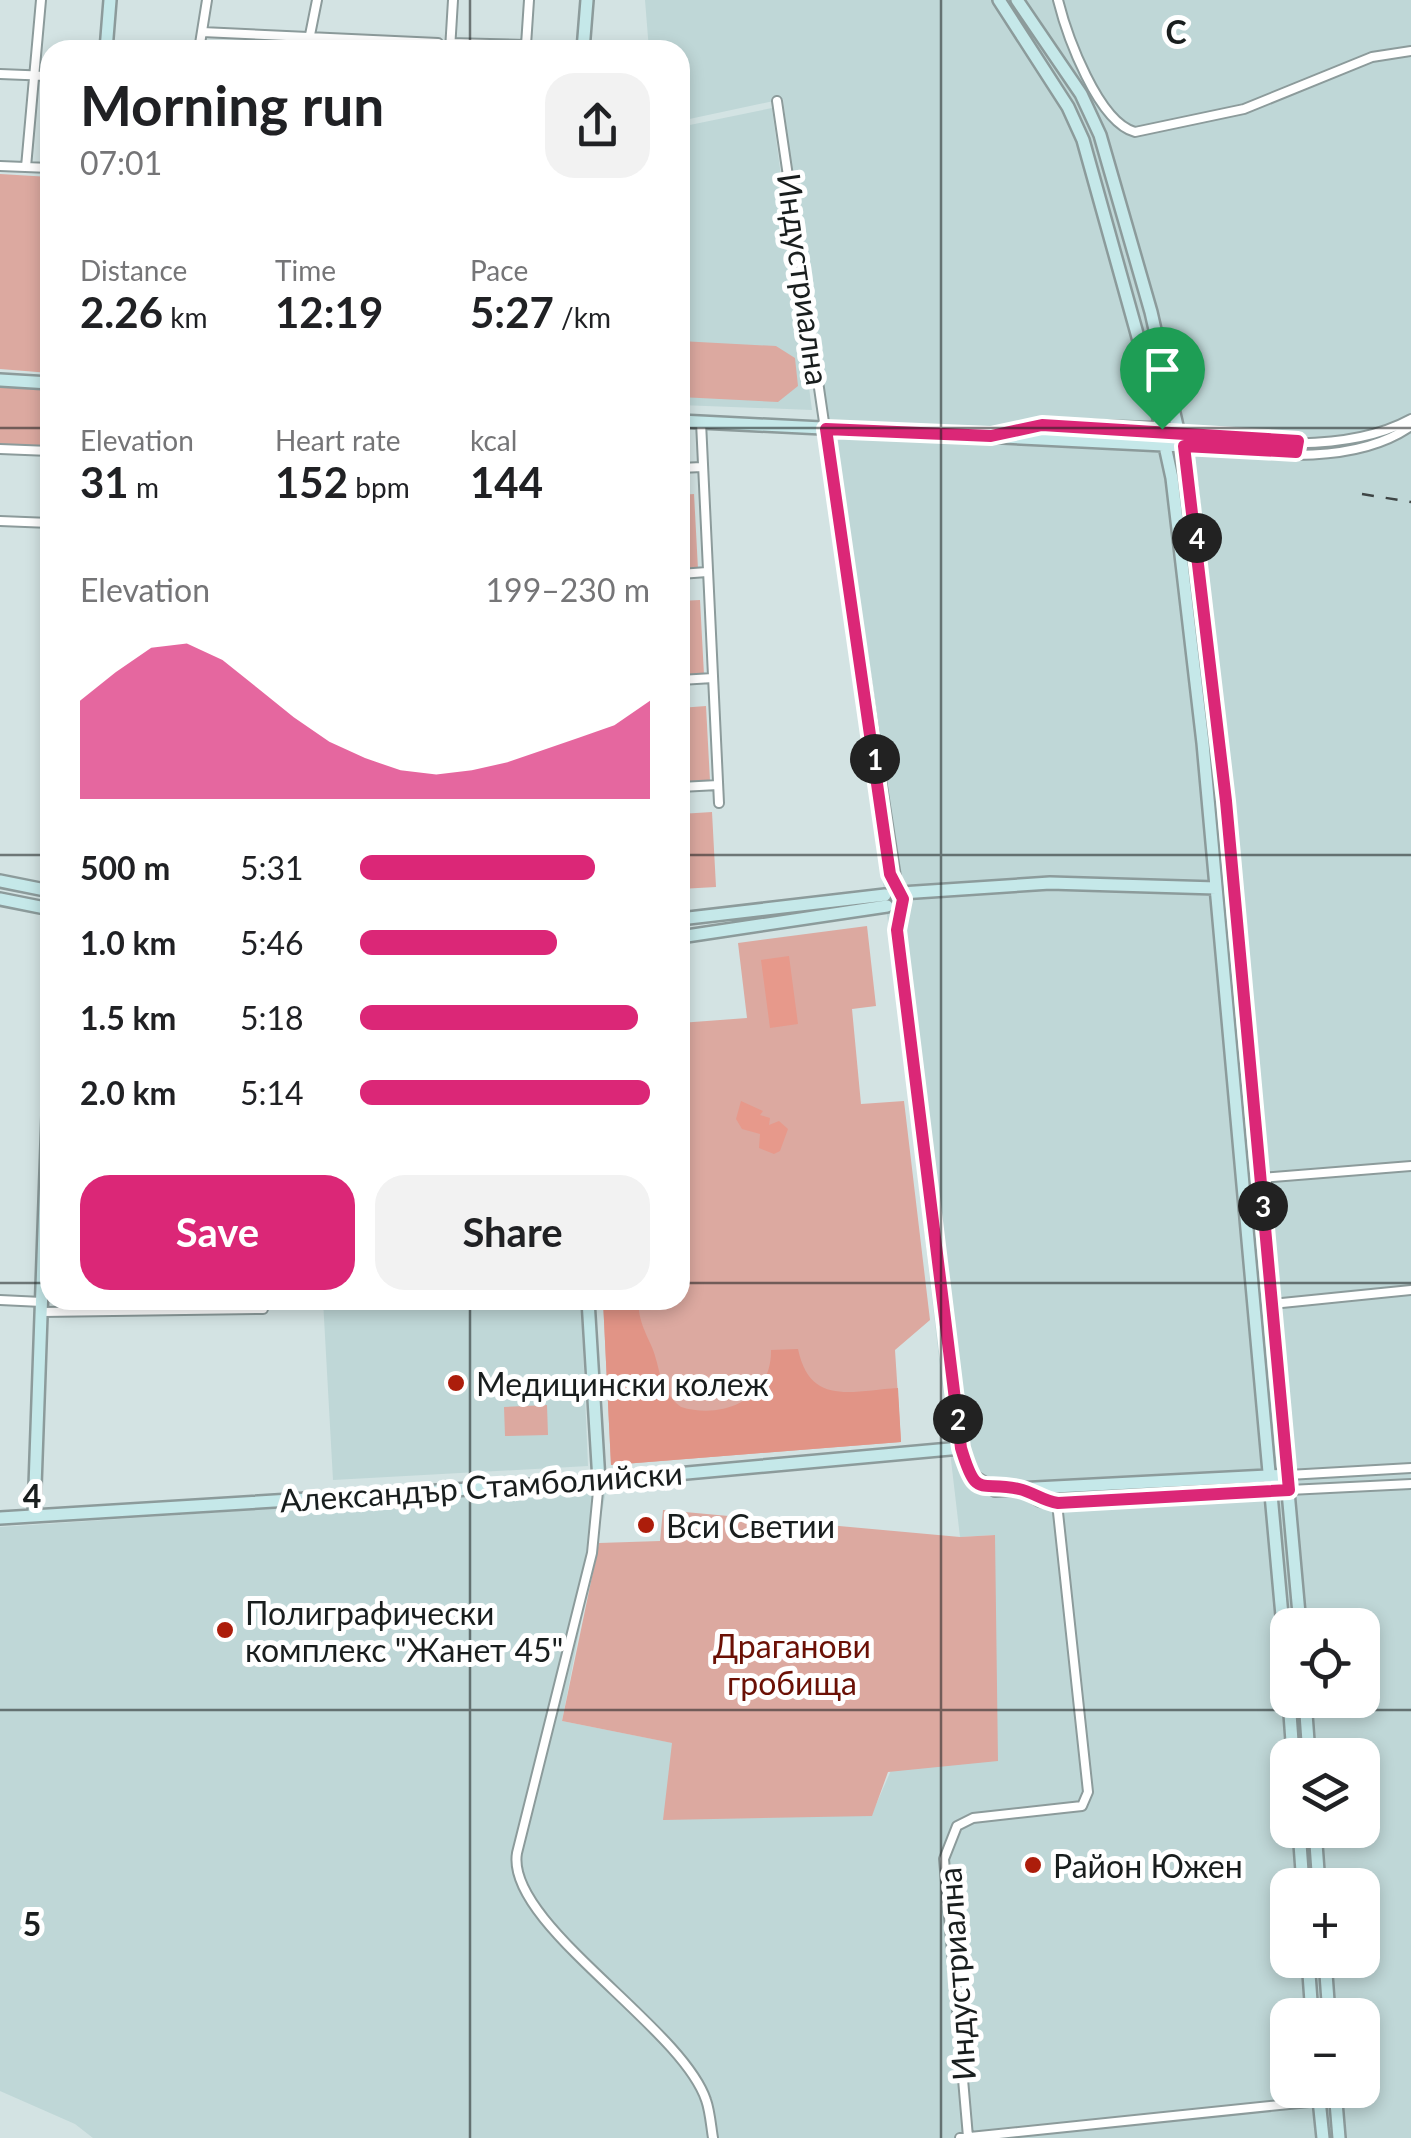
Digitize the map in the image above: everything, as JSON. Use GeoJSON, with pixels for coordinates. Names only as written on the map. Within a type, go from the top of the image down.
{"type":"FeatureCollection","features":[{"type":"Feature","properties":{"kind":"street"},"geometry":{"type":"LineString","coordinates":[[26,167],[42,0]]}},
{"type":"Feature","properties":{"kind":"street"},"geometry":{"type":"LineString","coordinates":[[107,40],[110,0]]}},
{"type":"Feature","properties":{"kind":"street"},"geometry":{"type":"LineString","coordinates":[[201,40],[208,0]]}},
{"type":"Feature","properties":{"kind":"street"},"geometry":{"type":"LineString","coordinates":[[308,40],[316,0]]}},
{"type":"Feature","properties":{"kind":"street"},"geometry":{"type":"LineString","coordinates":[[450,40],[453,0]]}},
{"type":"Feature","properties":{"kind":"street"},"geometry":{"type":"LineString","coordinates":[[526,40],[528,0]]}},
{"type":"Feature","properties":{"kind":"street"},"geometry":{"type":"LineString","coordinates":[[584,40],[587,0]]}},
{"type":"Feature","properties":{"kind":"street"},"geometry":{"type":"LineString","coordinates":[[999,0],[1068,107],[1082,140],[1165,445],[1216,888],[1281,1608]]}},
{"type":"Feature","properties":{"kind":"street"},"geometry":{"type":"LineString","coordinates":[[1017,0],[1081,94],[1100,135],[1184,446],[1226,801],[1299,1608]]}},
{"type":"Feature","properties":{"kind":"street"},"geometry":{"type":"LineString","coordinates":[[1058,0],[1066,29],[1106,112],[1120,127],[1135,132],[1244,108],[1372,57],[1411,51]]}},
{"type":"Feature","properties":{"kind":"street"},"geometry":{"type":"LineString","coordinates":[[202,32],[395,40]]}},
{"type":"Feature","properties":{"kind":"street"},"geometry":{"type":"LineString","coordinates":[[0,74],[40,76]]}},
{"type":"Feature","properties":{"kind":"street","name":"Индустриална"},"geometry":{"type":"LineString","coordinates":[[777,101],[894,899],[961,1448],[969,1474],[979,1484],[995,1490],[1288,1475]]}},
{"type":"Feature","properties":{"kind":"street"},"geometry":{"type":"LineString","coordinates":[[0,166],[40,168]]}},
{"type":"Feature","properties":{"kind":"street"},"geometry":{"type":"LineString","coordinates":[[0,380],[40,382]]}},
{"type":"Feature","properties":{"kind":"street"},"geometry":{"type":"LineString","coordinates":[[690,421],[1296,452],[1365,448],[1411,422]]}},
{"type":"Feature","properties":{"kind":"street"},"geometry":{"type":"LineString","coordinates":[[701,422],[720,803]]}},
{"type":"Feature","properties":{"kind":"street"},"geometry":{"type":"LineString","coordinates":[[991,436],[1042,425],[1181,430],[1298,441],[1364,438],[1411,422]]}},
{"type":"Feature","properties":{"kind":"street"},"geometry":{"type":"LineString","coordinates":[[1296,452],[1298,441]]}},
{"type":"Feature","properties":{"kind":"street"},"geometry":{"type":"LineString","coordinates":[[0,449],[40,451]]}},
{"type":"Feature","properties":{"kind":"street"},"geometry":{"type":"LineString","coordinates":[[690,468],[702,467]]}},
{"type":"Feature","properties":{"kind":"street"},"geometry":{"type":"LineString","coordinates":[[0,521],[40,523]]}},
{"type":"Feature","properties":{"kind":"street"},"geometry":{"type":"LineString","coordinates":[[690,573],[708,572]]}},
{"type":"Feature","properties":{"kind":"street"},"geometry":{"type":"LineString","coordinates":[[690,679],[713,678]]}},
{"type":"Feature","properties":{"kind":"street"},"geometry":{"type":"LineString","coordinates":[[690,786],[718,785]]}},
{"type":"Feature","properties":{"kind":"street"},"geometry":{"type":"LineString","coordinates":[[0,881],[40,889]]}},
{"type":"Feature","properties":{"kind":"street"},"geometry":{"type":"LineString","coordinates":[[690,935],[918,894],[1067,882],[1216,888]]}},
{"type":"Feature","properties":{"kind":"street"},"geometry":{"type":"LineString","coordinates":[[0,899],[40,908]]}},
{"type":"Feature","properties":{"kind":"street"},"geometry":{"type":"LineString","coordinates":[[690,918],[894,899]]}},
{"type":"Feature","properties":{"kind":"street"},"geometry":{"type":"LineString","coordinates":[[1261,1178],[1411,1166]]}},
{"type":"Feature","properties":{"kind":"street"},"geometry":{"type":"LineString","coordinates":[[1272,1304],[1411,1290]]}},
{"type":"Feature","properties":{"kind":"street"},"geometry":{"type":"LineString","coordinates":[[0,1300],[40,1307]]}},
{"type":"Feature","properties":{"kind":"street"},"geometry":{"type":"LineString","coordinates":[[34,1515],[42,1310]]}},
{"type":"Feature","properties":{"kind":"street"},"geometry":{"type":"LineString","coordinates":[[589,1310],[599,1481],[592,1554],[517,1853],[517,1881],[543,1917],[683,2062],[706,2098],[713,2138]]}},
{"type":"Feature","properties":{"kind":"street","name":"Александър Стамболийски"},"geometry":{"type":"LineString","coordinates":[[0,1518],[599,1481],[961,1448]]}},
{"type":"Feature","properties":{"kind":"street"},"geometry":{"type":"LineString","coordinates":[[1288,1475],[1411,1468]]}},
{"type":"Feature","properties":{"kind":"street"},"geometry":{"type":"LineString","coordinates":[[1289,1490],[1411,1484]]}},
{"type":"Feature","properties":{"kind":"street","name":"Индустриална"},"geometry":{"type":"LineString","coordinates":[[1021,1489],[1040,1500],[1058,1503],[1289,1490]]}},
{"type":"Feature","properties":{"kind":"street","name":"Индустриална"},"geometry":{"type":"LineString","coordinates":[[968,2137],[944,1859],[958,1826],[973,1818],[1082,1806],[1088,1792],[1058,1503]]}},
{"type":"Feature","properties":{"kind":"street"},"geometry":{"type":"LineString","coordinates":[[960,2138],[1270,2102]]}},
{"type":"Feature","properties":{"kind":"street"},"geometry":{"type":"LineString","coordinates":[[1320,2108],[1323,2138]]}},
{"type":"Feature","properties":{"kind":"street"},"geometry":{"type":"LineString","coordinates":[[1336,2108],[1339,2138]]}},
{"type":"Feature","properties":{"kind":"shaded area"},"geometry":{"type":"Polygon","coordinates":[[[645,0],[1411,0],[1411,2138],[93,2138],[75,2124],[0,2091],[0,1527],[607,1486],[562,1721],[673,1743],[798,1816],[871,1816],[994,1535],[960,1537],[890,938],[783,99],[690,119],[690,40],[648,40],[645,0]]]}},
{"type":"Feature","properties":{"kind":"shaded area"},"geometry":{"type":"Polygon","coordinates":[[[772,108],[812,410],[690,405],[690,125],[772,108]]]}},
{"type":"Feature","properties":{"kind":"shaded area"},"geometry":{"type":"Polygon","coordinates":[[[789,956],[798,1024],[770,1028],[761,960],[789,956]]]}},
{"type":"Feature","properties":{"kind":"shaded area"},"geometry":{"type":"Polygon","coordinates":[[[741,1101],[763,1111],[760,1115],[770,1118],[769,1125],[779,1121],[788,1129],[780,1151],[774,1154],[759,1148],[760,1134],[742,1129],[736,1119],[741,1101]]]}},
{"type":"Feature","properties":{"kind":"shaded area","name":"Медицински колеж"},"geometry":{"type":"Polygon","coordinates":[[[324,1310],[581,1310],[588,1466],[333,1480],[324,1310]]]}},
{"type":"Feature","properties":{"kind":"shaded area"},"geometry":{"type":"Polygon","coordinates":[[[603,1310],[639,1310],[664,1386],[681,1407],[713,1410],[742,1402],[763,1381],[771,1350],[798,1349],[812,1380],[835,1391],[898,1388],[901,1442],[611,1465],[603,1310]]]}},
{"type":"Feature","properties":{"kind":"green space"},"geometry":{"type":"Polygon","coordinates":[[[0,174],[40,176],[40,372],[0,369],[0,174]]]}},
{"type":"Feature","properties":{"kind":"green space"},"geometry":{"type":"Polygon","coordinates":[[[690,342],[776,346],[795,358],[798,386],[778,402],[690,398],[690,342]]]}},
{"type":"Feature","properties":{"kind":"green space"},"geometry":{"type":"Polygon","coordinates":[[[0,385],[40,387],[40,446],[0,444],[0,385]]]}},
{"type":"Feature","properties":{"kind":"green space"},"geometry":{"type":"Polygon","coordinates":[[[690,494],[694,494],[698,569],[690,569],[690,494]]]}},
{"type":"Feature","properties":{"kind":"green space"},"geometry":{"type":"Polygon","coordinates":[[[690,600],[700,600],[704,675],[690,676],[690,600]]]}},
{"type":"Feature","properties":{"kind":"green space"},"geometry":{"type":"Polygon","coordinates":[[[706,706],[710,781],[690,782],[690,707],[706,706]]]}},
{"type":"Feature","properties":{"kind":"green space"},"geometry":{"type":"Polygon","coordinates":[[[712,812],[716,887],[690,888],[690,813],[712,812]]]}},
{"type":"Feature","properties":{"kind":"green space"},"geometry":{"type":"Polygon","coordinates":[[[867,926],[876,1006],[852,1009],[861,1104],[904,1101],[930,1320],[895,1350],[901,1442],[611,1465],[603,1310],[690,1310],[690,1022],[747,1018],[738,943],[867,926]]]}},
{"type":"Feature","properties":{"kind":"green space"},"geometry":{"type":"Polygon","coordinates":[[[547,1405],[548,1435],[505,1436],[504,1407],[547,1405]]]}},
{"type":"Feature","properties":{"kind":"green space","name":"Драганови гробища"},"geometry":{"type":"Polygon","coordinates":[[[663,1510],[960,1537],[995,1535],[998,1761],[888,1772],[872,1816],[663,1820],[672,1743],[562,1721],[599,1543],[660,1541],[663,1510]]]}},
{"type":"Feature","properties":{"kind":"railway"},"geometry":{"type":"LineString","coordinates":[[1362,494],[1411,502]]}},
{"type":"Feature","properties":{"kind":"place","name":"Медицински колеж"},"geometry":{"type":"Point","coordinates":[456,1383]}},
{"type":"Feature","properties":{"kind":"place","name":"Вси Светии"},"geometry":{"type":"Point","coordinates":[646,1525]}},
{"type":"Feature","properties":{"kind":"place","name":"Полиграфически комплекс \"Жанет 45\""},"geometry":{"type":"Point","coordinates":[225,1630]}},
{"type":"Feature","properties":{"kind":"place","name":"Район Южен"},"geometry":{"type":"Point","coordinates":[1033,1865]}},
{"type":"Feature","properties":{"kind":"route"},"geometry":{"type":"LineString","coordinates":[[1042,425],[1162,429],[1214,437],[1298,441],[1296,452],[1184,446],[1226,801],[1289,1490],[1058,1503],[1040,1500],[1021,1489],[995,1490],[979,1484],[969,1474],[961,1448],[939,1245],[897,930],[903,899],[890,874],[826,429],[991,436],[1042,425]]}}]}
